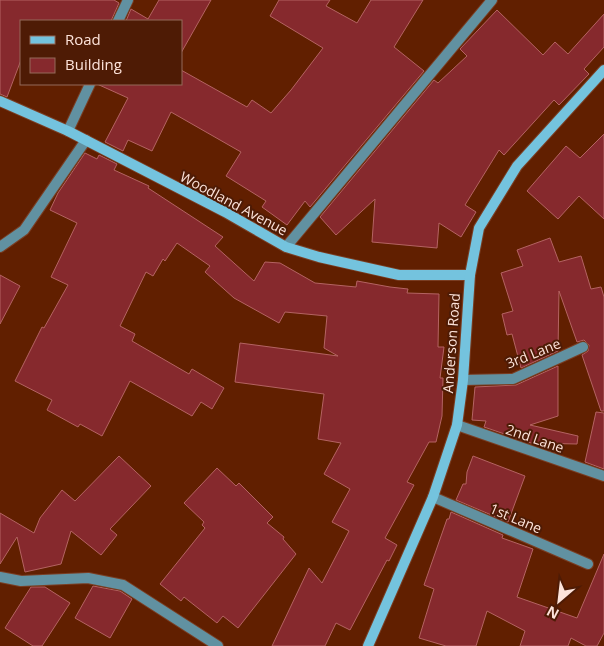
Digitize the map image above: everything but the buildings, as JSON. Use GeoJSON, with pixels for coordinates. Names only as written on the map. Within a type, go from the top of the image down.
{"type":"FeatureCollection","features":[{"type":"Feature","properties":{"kind":"main road","name":"Anderson Road"},"geometry":{"type":"LineString","coordinates":[[368,646],[433,497],[457,425],[463,380],[470,275],[479,228],[517,166],[604,70]]}},
{"type":"Feature","properties":{"kind":"main road","name":"Woodland Avenue"},"geometry":{"type":"LineString","coordinates":[[0,101],[86,140],[286,246],[319,257],[399,275],[470,275]]}},
{"type":"Feature","properties":{"kind":"street"},"geometry":{"type":"LineString","coordinates":[[118,20],[128,0]]}},
{"type":"Feature","properties":{"kind":"street"},"geometry":{"type":"LineString","coordinates":[[286,246],[492,0]]}},
{"type":"Feature","properties":{"kind":"street"},"geometry":{"type":"LineString","coordinates":[[68,131],[90,85]]}},
{"type":"Feature","properties":{"kind":"street"},"geometry":{"type":"LineString","coordinates":[[0,247],[24,230],[86,140]]}},
{"type":"Feature","properties":{"kind":"street","name":"3rd Lane"},"geometry":{"type":"LineString","coordinates":[[463,380],[513,379],[583,347]]}},
{"type":"Feature","properties":{"kind":"street","name":"2nd Lane"},"geometry":{"type":"LineString","coordinates":[[457,425],[604,476]]}},
{"type":"Feature","properties":{"kind":"street","name":"1st Lane"},"geometry":{"type":"LineString","coordinates":[[433,497],[588,564]]}},
{"type":"Feature","properties":{"kind":"street"},"geometry":{"type":"LineString","coordinates":[[0,577],[21,582],[88,578],[123,584],[218,646]]}}]}
